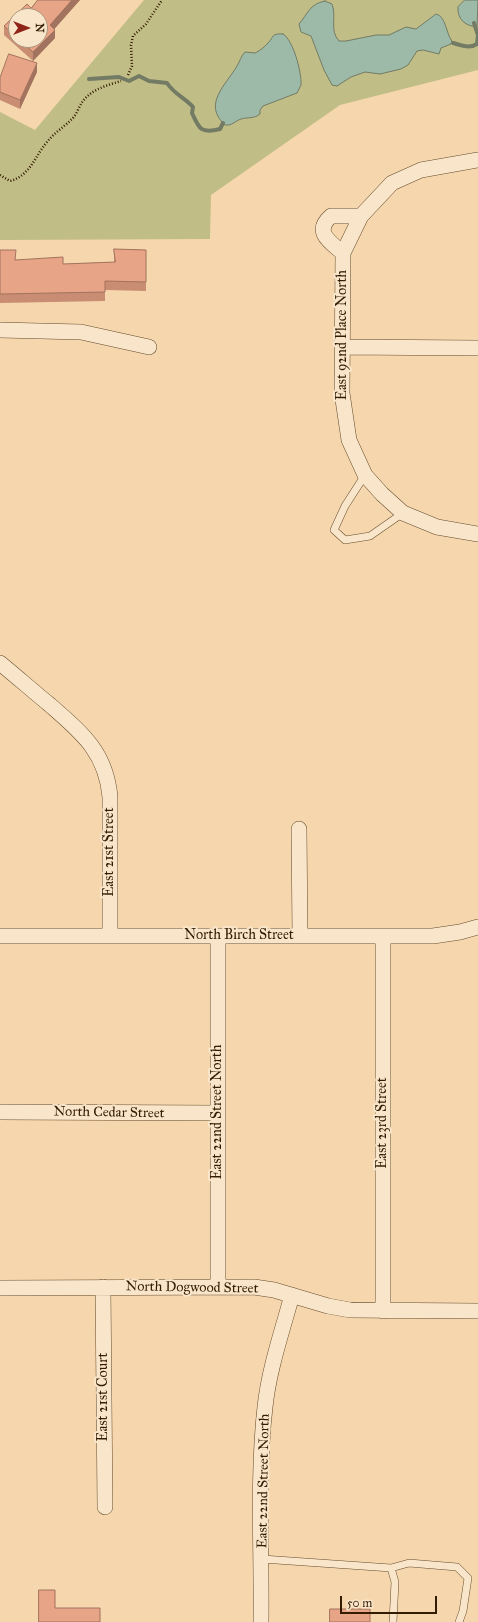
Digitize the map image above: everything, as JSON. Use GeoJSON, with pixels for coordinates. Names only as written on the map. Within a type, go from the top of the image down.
{"type":"FeatureCollection","features":[{"type":"Feature","properties":{"kind":"street","name":"East 92nd Place North"},"geometry":{"type":"LineString","coordinates":[[478,160],[421,170],[392,183],[361,216],[343,253],[342,393],[349,440],[365,475],[382,494],[404,513],[437,527],[478,534]]}},
{"type":"Feature","properties":{"kind":"street"},"geometry":{"type":"LineString","coordinates":[[343,253],[328,240],[323,231],[324,222],[331,216],[361,216]]}},
{"type":"Feature","properties":{"kind":"street"},"geometry":{"type":"LineString","coordinates":[[0,330],[81,332],[149,347]]}},
{"type":"Feature","properties":{"kind":"street"},"geometry":{"type":"LineString","coordinates":[[343,347],[478,348]]}},
{"type":"Feature","properties":{"kind":"street","name":"East 21st Street"},"geometry":{"type":"LineString","coordinates":[[0,663],[84,734],[98,755],[105,769],[109,783],[110,797],[110,936]]}},
{"type":"Feature","properties":{"kind":"street"},"geometry":{"type":"LineString","coordinates":[[299,829],[300,936]]}},
{"type":"Feature","properties":{"kind":"street","name":"North Birch Street"},"geometry":{"type":"LineString","coordinates":[[0,936],[433,936],[460,932],[478,927]]}},
{"type":"Feature","properties":{"kind":"street","name":"East 22nd Street North"},"geometry":{"type":"LineString","coordinates":[[218,936],[218,1287]]}},
{"type":"Feature","properties":{"kind":"street","name":"East 23rd Street"},"geometry":{"type":"LineString","coordinates":[[383,936],[384,1310]]}},
{"type":"Feature","properties":{"kind":"street","name":"North Cedar Street"},"geometry":{"type":"LineString","coordinates":[[0,1112],[218,1113]]}},
{"type":"Feature","properties":{"kind":"street","name":"East 21st Court"},"geometry":{"type":"LineString","coordinates":[[103,1287],[105,1507]]}},
{"type":"Feature","properties":{"kind":"street","name":"North Dogwood Street"},"geometry":{"type":"LineString","coordinates":[[0,1288],[254,1287],[274,1290],[350,1310],[478,1311]]}},
{"type":"Feature","properties":{"kind":"street","name":"East 22nd Street North"},"geometry":{"type":"LineString","coordinates":[[261,1622],[261,1481],[265,1406],[274,1363],[292,1295]]}},
{"type":"Feature","properties":{"kind":"lane"},"geometry":{"type":"LineString","coordinates":[[365,475],[345,506],[334,530],[344,540],[370,536],[404,513]]}},
{"type":"Feature","properties":{"kind":"lane"},"geometry":{"type":"LineString","coordinates":[[262,1559],[391,1568],[410,1563],[457,1567],[468,1578],[460,1622]]}},
{"type":"Feature","properties":{"kind":"lane"},"geometry":{"type":"LineString","coordinates":[[391,1568],[395,1582],[393,1622]]}},
{"type":"Feature","properties":{"kind":"path"},"geometry":{"type":"LineString","coordinates":[[128,75],[132,66],[131,44],[133,36],[146,24],[162,0]]}},
{"type":"Feature","properties":{"kind":"path"},"geometry":{"type":"LineString","coordinates":[[0,175],[10,181],[19,179],[27,172],[47,141],[72,119],[84,100],[94,91],[121,81]]}},
{"type":"Feature","properties":{"kind":"shaded area"},"geometry":{"type":"Polygon","coordinates":[[[144,0],[478,0],[478,70],[340,105],[211,195],[210,239],[0,240],[0,112],[35,130],[144,0]]]}},
{"type":"Feature","properties":{"kind":"shaded area"},"geometry":{"type":"Polygon","coordinates":[[[465,0],[478,0],[477,27],[463,22],[459,15],[458,7],[465,0]]]}},
{"type":"Feature","properties":{"kind":"shaded area"},"geometry":{"type":"Polygon","coordinates":[[[325,1],[332,4],[334,14],[334,32],[339,41],[376,35],[389,35],[406,27],[416,29],[436,14],[442,18],[452,41],[451,44],[441,48],[439,54],[423,50],[417,51],[408,65],[401,69],[380,74],[365,72],[351,77],[337,86],[332,85],[324,70],[311,36],[301,32],[299,24],[315,4],[325,1]]]}},
{"type":"Feature","properties":{"kind":"shaded area"},"geometry":{"type":"Polygon","coordinates":[[[283,34],[290,42],[298,65],[301,85],[297,93],[263,106],[260,110],[260,114],[255,117],[241,119],[232,124],[225,125],[218,117],[216,102],[222,87],[237,66],[242,55],[245,52],[255,53],[265,46],[273,36],[283,34]]]}},
{"type":"Feature","properties":{"kind":"building"},"geometry":{"type":"Polygon","coordinates":[[[38,0],[72,0],[50,25],[55,30],[48,37],[48,8],[31,8],[38,0]]]}},
{"type":"Feature","properties":{"kind":"building"},"geometry":{"type":"Polygon","coordinates":[[[27,4],[31,8],[23,8],[27,4]]]}},
{"type":"Feature","properties":{"kind":"building"},"geometry":{"type":"Polygon","coordinates":[[[8,22],[8,30],[4,26],[8,22]]]}},
{"type":"Feature","properties":{"kind":"building"},"geometry":{"type":"Polygon","coordinates":[[[28,48],[37,48],[33,52],[28,48]]]}},
{"type":"Feature","properties":{"kind":"building"},"geometry":{"type":"Polygon","coordinates":[[[9,54],[37,63],[20,100],[0,92],[0,78],[9,54]]]}},
{"type":"Feature","properties":{"kind":"building"},"geometry":{"type":"Polygon","coordinates":[[[114,249],[146,250],[146,282],[105,281],[105,292],[0,294],[0,250],[16,250],[15,260],[63,257],[63,264],[115,262],[114,249]]]}},
{"type":"Feature","properties":{"kind":"building"},"geometry":{"type":"Polygon","coordinates":[[[39,1590],[55,1590],[55,1608],[100,1608],[100,1622],[39,1622],[39,1590]]]}},
{"type":"Feature","properties":{"kind":"building"},"geometry":{"type":"Polygon","coordinates":[[[330,1609],[370,1609],[370,1622],[330,1622],[330,1609]]]}},
{"type":"Feature","properties":{"kind":"waterway"},"geometry":{"type":"LineString","coordinates":[[453,43],[462,46],[477,44],[478,35],[474,23]]}},
{"type":"Feature","properties":{"kind":"waterway"},"geometry":{"type":"LineString","coordinates":[[89,79],[119,77],[129,81],[139,76],[149,81],[167,83],[193,107],[192,113],[202,129],[209,131],[220,129],[223,123]]}}]}
